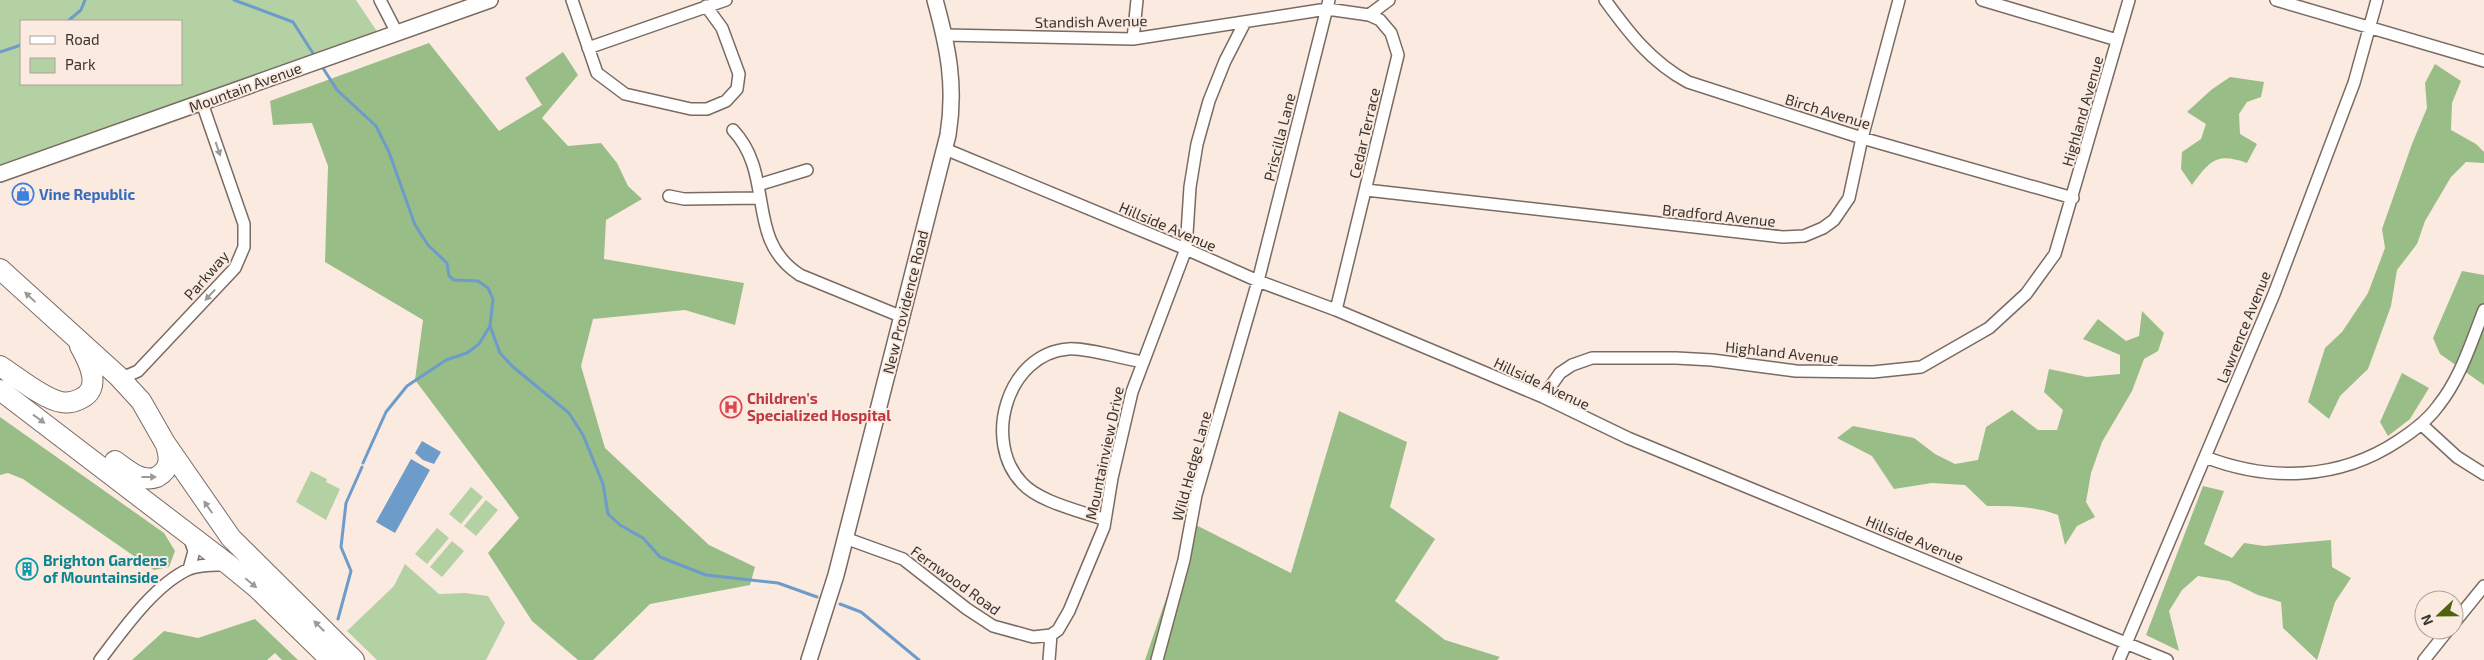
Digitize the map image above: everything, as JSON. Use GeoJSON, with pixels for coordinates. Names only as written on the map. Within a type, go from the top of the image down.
{"type":"FeatureCollection","features":[{"type":"Feature","properties":{"kind":"highway"},"geometry":{"type":"LineString","coordinates":[[0,262],[6,275],[118,376],[141,401],[165,442],[231,538],[354,660]]}},
{"type":"Feature","properties":{"kind":"highway"},"geometry":{"type":"LineString","coordinates":[[0,366],[47,397],[60,402],[75,402],[87,396],[92,388],[93,377],[88,361],[70,333]]}},
{"type":"Feature","properties":{"kind":"highway"},"geometry":{"type":"LineString","coordinates":[[0,390],[229,565],[257,588],[331,660]]}},
{"type":"Feature","properties":{"kind":"highway"},"geometry":{"type":"LineString","coordinates":[[60,434],[87,442],[144,479],[158,478],[166,470],[170,460],[165,442]]}},
{"type":"Feature","properties":{"kind":"street"},"geometry":{"type":"LineString","coordinates":[[380,0],[397,33]]}},
{"type":"Feature","properties":{"kind":"street","name":"Mountain Avenue"},"geometry":{"type":"LineString","coordinates":[[0,174],[490,0]]}},
{"type":"Feature","properties":{"kind":"street"},"geometry":{"type":"LineString","coordinates":[[572,0],[597,72],[625,94],[691,110],[707,109],[726,101],[737,89],[739,74],[722,28],[706,6]]}},
{"type":"Feature","properties":{"kind":"street"},"geometry":{"type":"LineString","coordinates":[[588,48],[726,0]]}},
{"type":"Feature","properties":{"kind":"street","name":"New Providence Road"},"geometry":{"type":"LineString","coordinates":[[809,660],[830,597],[900,316],[945,149],[951,112],[952,86],[944,35],[935,0]]}},
{"type":"Feature","properties":{"kind":"street"},"geometry":{"type":"LineString","coordinates":[[1133,39],[1137,0]]}},
{"type":"Feature","properties":{"kind":"street"},"geometry":{"type":"LineString","coordinates":[[1369,15],[1389,0]]}},
{"type":"Feature","properties":{"kind":"street","name":"Birch Avenue"},"geometry":{"type":"LineString","coordinates":[[1605,0],[1637,42],[1674,74],[1705,89],[1862,138],[2073,198]]}},
{"type":"Feature","properties":{"kind":"street","name":"Bradford Avenue"},"geometry":{"type":"LineString","coordinates":[[1366,190],[1790,237],[1804,236],[1822,228],[1843,210],[1853,187],[1862,138],[1899,0]]}},
{"type":"Feature","properties":{"kind":"street"},"geometry":{"type":"LineString","coordinates":[[1982,0],[2117,40]]}},
{"type":"Feature","properties":{"kind":"street","name":"Highland Avenue"},"geometry":{"type":"LineString","coordinates":[[1542,397],[1560,373],[1578,362],[1592,358],[1712,360],[1796,371],[1848,374],[1921,367],[1989,328],[2026,294],[2055,254],[2073,198],[2129,0]]}},
{"type":"Feature","properties":{"kind":"street"},"geometry":{"type":"LineString","coordinates":[[2276,0],[2484,61]]}},
{"type":"Feature","properties":{"kind":"street","name":"Lawrence Avenue"},"geometry":{"type":"LineString","coordinates":[[2119,660],[2274,294],[2354,83],[2377,0]]}},
{"type":"Feature","properties":{"kind":"street","name":"Standish Avenue"},"geometry":{"type":"LineString","coordinates":[[944,35],[1133,39],[1245,22],[1328,5]]}},
{"type":"Feature","properties":{"kind":"street","name":"Cedar Terrace"},"geometry":{"type":"LineString","coordinates":[[1328,5],[1369,15],[1386,26],[1394,40],[1398,55],[1336,310]]}},
{"type":"Feature","properties":{"kind":"street","name":"Priscilla Lane"},"geometry":{"type":"LineString","coordinates":[[1258,281],[1328,5]]}},
{"type":"Feature","properties":{"kind":"street","name":"Mountainview Drive"},"geometry":{"type":"LineString","coordinates":[[1051,635],[1058,630],[1069,611],[1095,553],[1105,520],[1112,478],[1132,392],[1186,249],[1190,187],[1197,144],[1218,77],[1245,22]]}},
{"type":"Feature","properties":{"kind":"street","name":"Parkway"},"geometry":{"type":"LineString","coordinates":[[118,376],[129,375],[138,371],[235,268],[243,252],[244,224],[202,103]]}},
{"type":"Feature","properties":{"kind":"street"},"geometry":{"type":"LineString","coordinates":[[733,130],[750,153],[771,245],[787,267],[800,275],[900,316]]}},
{"type":"Feature","properties":{"kind":"street","name":"Hillside Avenue"},"geometry":{"type":"LineString","coordinates":[[945,149],[1186,249],[1258,281],[1336,310],[1542,397],[1628,438],[2167,660]]}},
{"type":"Feature","properties":{"kind":"street"},"geometry":{"type":"LineString","coordinates":[[758,185],[807,170]]}},
{"type":"Feature","properties":{"kind":"street"},"geometry":{"type":"LineString","coordinates":[[669,196],[684,199],[760,198]]}},
{"type":"Feature","properties":{"kind":"street","name":"Wild Hedge Lane"},"geometry":{"type":"LineString","coordinates":[[1157,660],[1184,560],[1196,495],[1258,281]]}},
{"type":"Feature","properties":{"kind":"street"},"geometry":{"type":"LineString","coordinates":[[2205,457],[2247,470],[2282,474],[2310,473],[2331,470],[2390,447],[2421,424],[2438,407],[2457,374],[2484,310]]}},
{"type":"Feature","properties":{"kind":"street"},"geometry":{"type":"LineString","coordinates":[[1105,520],[1035,494],[1022,484],[1006,457],[1001,434],[1002,418],[1011,393],[1019,379],[1031,366],[1052,353],[1069,348],[1143,362]]}},
{"type":"Feature","properties":{"kind":"street"},"geometry":{"type":"LineString","coordinates":[[2421,424],[2457,457],[2484,474]]}},
{"type":"Feature","properties":{"kind":"street"},"geometry":{"type":"LineString","coordinates":[[188,533],[194,551],[189,570]]}},
{"type":"Feature","properties":{"kind":"street","name":"Fernwood Road"},"geometry":{"type":"LineString","coordinates":[[845,538],[903,559],[966,609],[993,626],[1033,637],[1040,638],[1051,635]]}},
{"type":"Feature","properties":{"kind":"street"},"geometry":{"type":"LineString","coordinates":[[100,660],[136,614],[160,589],[189,570],[211,565],[229,565]]}},
{"type":"Feature","properties":{"kind":"street"},"geometry":{"type":"LineString","coordinates":[[2464,611],[2484,586]]}},
{"type":"Feature","properties":{"kind":"street"},"geometry":{"type":"LineString","coordinates":[[1049,660],[1051,635]]}},
{"type":"Feature","properties":{"kind":"street"},"geometry":{"type":"LineString","coordinates":[[2424,660],[2440,640]]}},
{"type":"Feature","properties":{"kind":"green space"},"geometry":{"type":"Polygon","coordinates":[[[0,0],[356,0],[382,39],[202,103],[0,165],[0,0]]]}},
{"type":"Feature","properties":{"kind":"green space"},"geometry":{"type":"Polygon","coordinates":[[[429,43],[499,131],[542,105],[525,78],[563,52],[578,75],[542,118],[568,146],[601,143],[617,163],[628,186],[642,199],[606,220],[604,259],[744,283],[735,325],[685,310],[593,319],[581,366],[605,448],[709,545],[755,567],[750,585],[650,604],[593,660],[578,660],[532,621],[488,553],[519,518],[415,380],[423,320],[325,262],[328,166],[312,123],[273,125],[270,101],[429,43]]]}},
{"type":"Feature","properties":{"kind":"green space"},"geometry":{"type":"Polygon","coordinates":[[[2435,64],[2461,81],[2452,103],[2451,130],[2476,144],[2484,152],[2484,163],[2466,162],[2451,177],[2425,221],[2417,244],[2397,270],[2391,306],[2368,369],[2340,396],[2329,419],[2308,402],[2325,348],[2342,332],[2368,293],[2385,248],[2382,229],[2412,144],[2427,108],[2425,83],[2435,64]]]}},
{"type":"Feature","properties":{"kind":"green space"},"geometry":{"type":"Polygon","coordinates":[[[2230,77],[2264,82],[2261,97],[2247,102],[2239,114],[2240,134],[2257,144],[2247,163],[2228,158],[2215,161],[2204,170],[2192,185],[2181,169],[2182,152],[2201,139],[2206,124],[2187,112],[2211,90],[2230,77]]]}},
{"type":"Feature","properties":{"kind":"green space"},"geometry":{"type":"Polygon","coordinates":[[[2462,271],[2484,275],[2484,385],[2440,354],[2433,338],[2462,271]]]}},
{"type":"Feature","properties":{"kind":"green space"},"geometry":{"type":"Polygon","coordinates":[[[2142,311],[2164,333],[2158,351],[2144,359],[2132,391],[2102,442],[2091,473],[2086,502],[2095,517],[2077,526],[2065,545],[2058,515],[2031,508],[1987,506],[1965,485],[1932,483],[1894,489],[1872,456],[1837,438],[1853,426],[1914,438],[1935,454],[1955,464],[1978,460],[1986,427],[2012,410],[2038,430],[2057,430],[2063,410],[2044,392],[2049,369],[2087,377],[2120,374],[2120,355],[2083,339],[2098,319],[2126,341],[2139,336],[2142,311]]]}},
{"type":"Feature","properties":{"kind":"green space"},"geometry":{"type":"Polygon","coordinates":[[[2402,373],[2429,388],[2410,419],[2388,436],[2380,422],[2402,373]]]}},
{"type":"Feature","properties":{"kind":"green space"},"geometry":{"type":"Polygon","coordinates":[[[1339,411],[1407,442],[1390,507],[1435,539],[1395,601],[1445,640],[1500,657],[1497,660],[1145,660],[1192,523],[1291,573],[1339,411]]]}},
{"type":"Feature","properties":{"kind":"green space"},"geometry":{"type":"Polygon","coordinates":[[[0,417],[164,533],[175,551],[169,567],[154,570],[23,479],[8,473],[0,475],[0,417]]]}},
{"type":"Feature","properties":{"kind":"green space"},"geometry":{"type":"Polygon","coordinates":[[[311,471],[327,479],[326,482],[340,489],[326,520],[296,502],[311,471]]]}},
{"type":"Feature","properties":{"kind":"green space"},"geometry":{"type":"Polygon","coordinates":[[[2203,486],[2224,491],[2204,544],[2232,558],[2244,543],[2264,546],[2331,540],[2332,567],[2351,578],[2335,602],[2317,660],[2283,628],[2281,602],[2258,595],[2229,581],[2198,576],[2182,590],[2169,611],[2179,651],[2146,635],[2203,486]]]}},
{"type":"Feature","properties":{"kind":"green space"},"geometry":{"type":"Polygon","coordinates":[[[471,487],[483,497],[461,524],[449,514],[471,487]]]}},
{"type":"Feature","properties":{"kind":"green space"},"geometry":{"type":"Polygon","coordinates":[[[486,500],[498,510],[476,536],[464,526],[486,500]]]}},
{"type":"Feature","properties":{"kind":"green space"},"geometry":{"type":"Polygon","coordinates":[[[437,528],[449,538],[427,564],[415,554],[437,528]]]}},
{"type":"Feature","properties":{"kind":"green space"},"geometry":{"type":"Polygon","coordinates":[[[452,541],[464,551],[442,577],[430,567],[452,541]]]}},
{"type":"Feature","properties":{"kind":"green space"},"geometry":{"type":"Polygon","coordinates":[[[405,564],[439,594],[465,593],[488,596],[505,623],[486,660],[377,660],[347,631],[394,586],[405,564]]]}},
{"type":"Feature","properties":{"kind":"green space"},"geometry":{"type":"Polygon","coordinates":[[[255,619],[298,660],[282,660],[275,653],[267,660],[132,660],[164,631],[198,638],[255,619]]]}},
{"type":"Feature","properties":{"kind":"water"},"geometry":{"type":"Polygon","coordinates":[[[422,441],[441,452],[434,464],[423,460],[415,453],[422,441]]]}},
{"type":"Feature","properties":{"kind":"water"},"geometry":{"type":"Polygon","coordinates":[[[411,459],[430,470],[395,533],[376,522],[411,459]]]}},
{"type":"Feature","properties":{"kind":"waterway"},"geometry":{"type":"LineString","coordinates":[[69,20],[81,10],[85,0]]}},
{"type":"Feature","properties":{"kind":"waterway"},"geometry":{"type":"LineString","coordinates":[[234,0],[293,22],[316,58]]}},
{"type":"Feature","properties":{"kind":"waterway"},"geometry":{"type":"LineString","coordinates":[[0,52],[20,45]]}},
{"type":"Feature","properties":{"kind":"waterway"},"geometry":{"type":"LineString","coordinates":[[321,65],[337,90],[376,126],[389,152],[415,225],[428,245],[447,263],[449,276],[454,280],[478,281],[488,288],[493,299],[490,326],[500,353],[512,366],[569,413],[583,435],[603,484],[608,514],[620,525],[643,538],[660,557],[706,575],[778,583],[817,597]]}},
{"type":"Feature","properties":{"kind":"waterway"},"geometry":{"type":"LineString","coordinates":[[363,463],[386,412],[407,386],[446,360],[467,353],[479,344],[490,326]]}},
{"type":"Feature","properties":{"kind":"waterway"},"geometry":{"type":"LineString","coordinates":[[338,619],[351,571],[341,547],[346,503],[362,467]]}},
{"type":"Feature","properties":{"kind":"waterway"},"geometry":{"type":"LineString","coordinates":[[840,604],[861,612],[919,660]]}},
{"type":"Feature","properties":{"kind":"place","name":"Vine Republic"},"geometry":{"type":"Point","coordinates":[23,194]}},
{"type":"Feature","properties":{"kind":"place","name":"Children's Specialized Hospital"},"geometry":{"type":"Point","coordinates":[731,407]}},
{"type":"Feature","properties":{"kind":"place","name":"Brighton Gardens of Mountainside"},"geometry":{"type":"Point","coordinates":[27,569]}}]}
